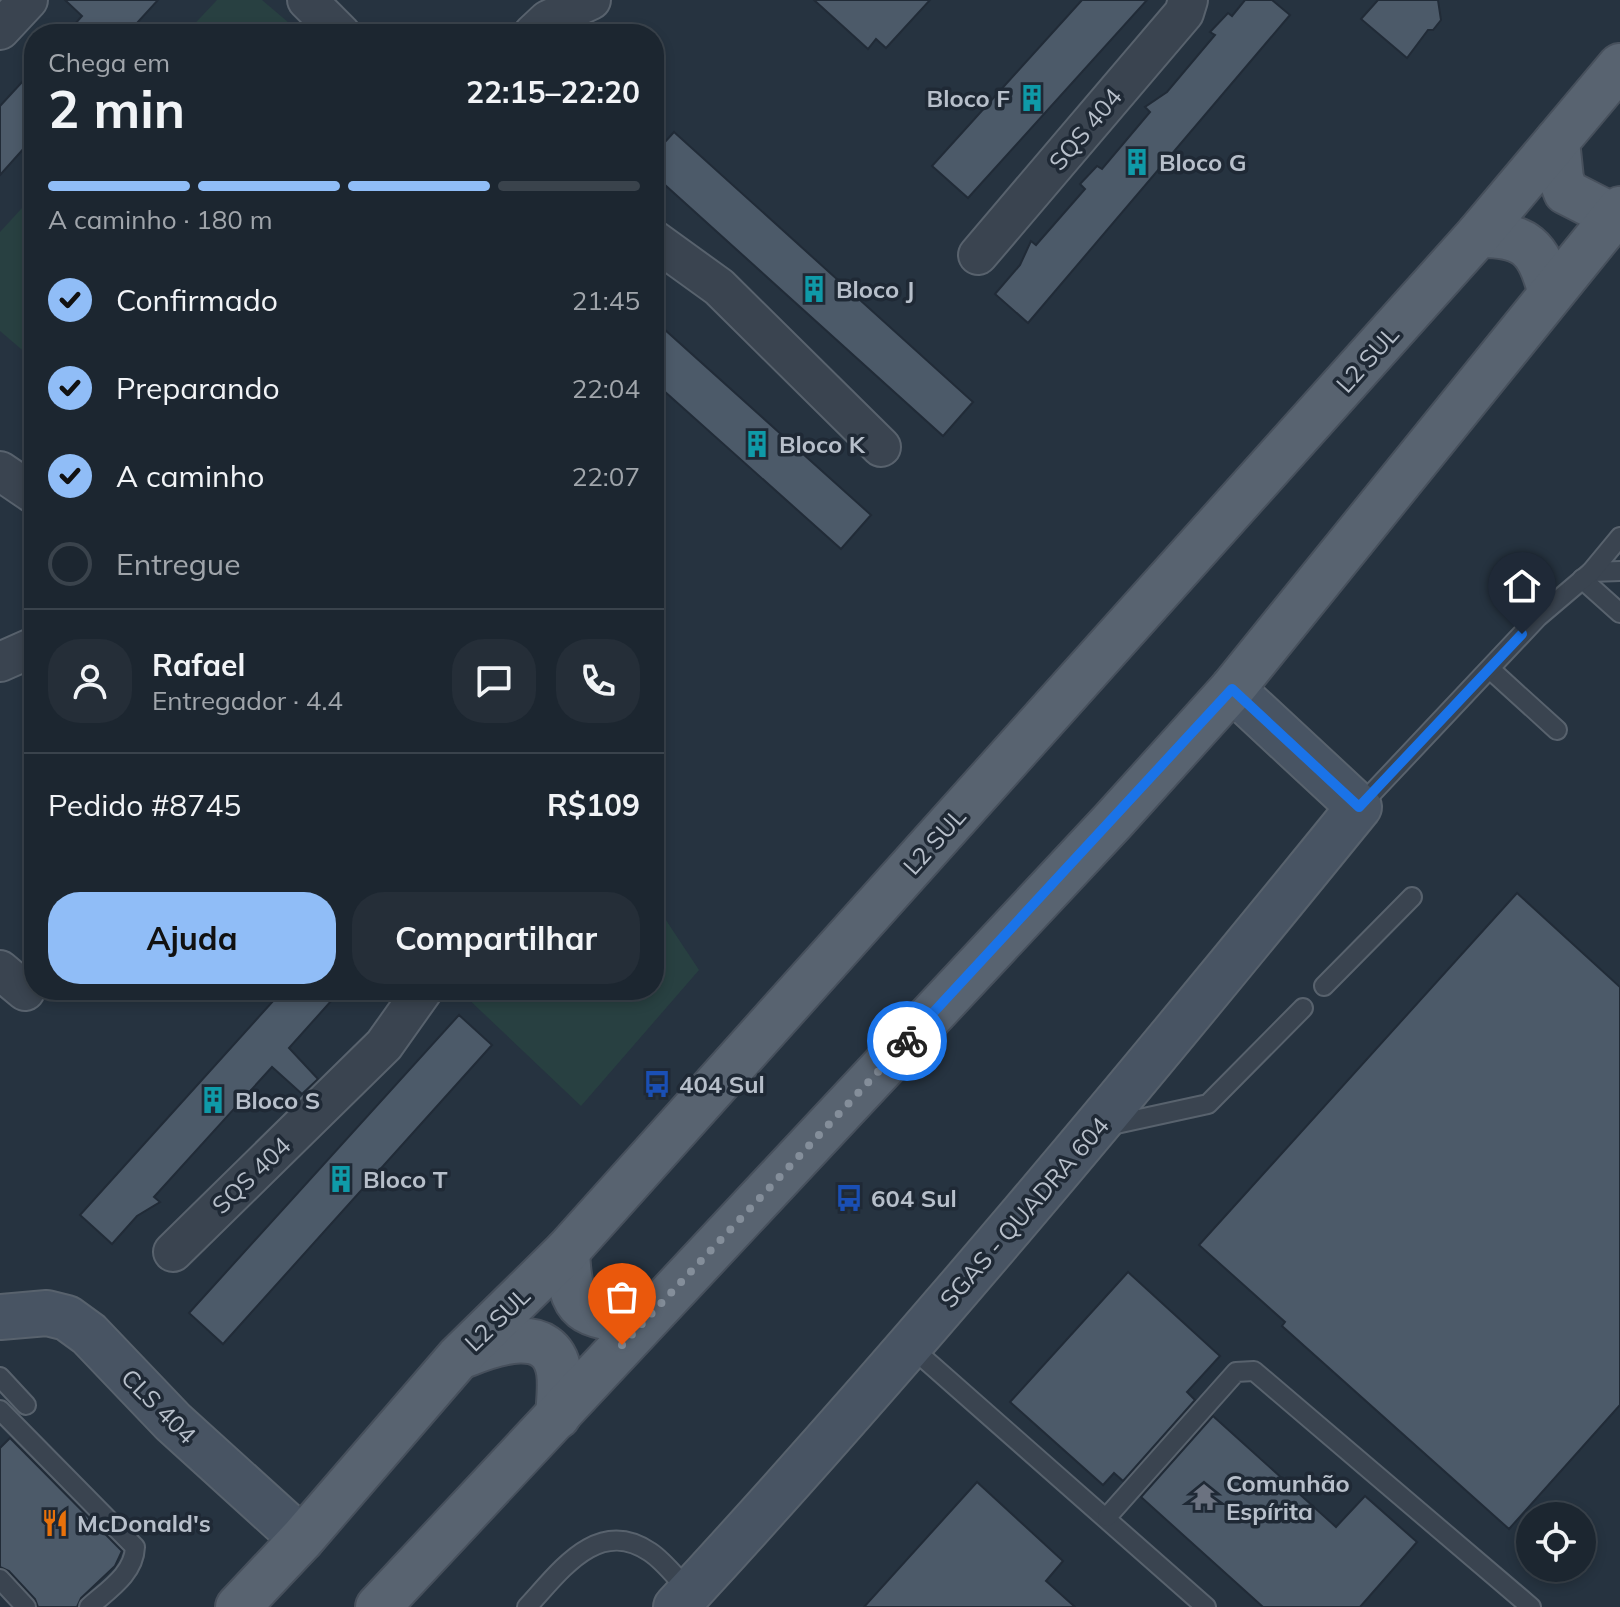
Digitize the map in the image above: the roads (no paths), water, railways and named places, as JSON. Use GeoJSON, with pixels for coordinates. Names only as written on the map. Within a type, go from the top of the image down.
{"type":"FeatureCollection","features":[{"type":"Feature","properties":{"kind":"main road","name":"L2 SUL"},"geometry":{"type":"LineString","coordinates":[[238,1607],[302,1539],[458,1358],[567,1251],[1478,235],[1620,66]]}},
{"type":"Feature","properties":{"kind":"main road"},"geometry":{"type":"LineString","coordinates":[[378,1607],[1113,821],[1232,689],[1550,291],[1617,212],[1566,192],[1561,179],[1557,141]]}},
{"type":"Feature","properties":{"kind":"main road"},"geometry":{"type":"LineString","coordinates":[[1478,235],[1501,234],[1529,244],[1543,262],[1550,291]]}},
{"type":"Feature","properties":{"kind":"main road"},"geometry":{"type":"LineString","coordinates":[[567,1251],[572,1296],[584,1309],[599,1317],[643,1321]]}},
{"type":"Feature","properties":{"kind":"main road"},"geometry":{"type":"LineString","coordinates":[[458,1358],[495,1342],[516,1338],[534,1341],[550,1353],[559,1369],[558,1416]]}},
{"type":"Feature","properties":{"kind":"street"},"geometry":{"type":"LineString","coordinates":[[0,30],[28,0]]}},
{"type":"Feature","properties":{"kind":"street"},"geometry":{"type":"LineString","coordinates":[[307,0],[331,24]]}},
{"type":"Feature","properties":{"kind":"street"},"geometry":{"type":"LineString","coordinates":[[544,24],[591,0]]}},
{"type":"Feature","properties":{"kind":"street","name":"SQS 404"},"geometry":{"type":"LineString","coordinates":[[978,255],[1184,13],[1188,0]]}},
{"type":"Feature","properties":{"kind":"street"},"geometry":{"type":"LineString","coordinates":[[664,247],[719,287],[881,447]]}},
{"type":"Feature","properties":{"kind":"street"},"geometry":{"type":"LineString","coordinates":[[0,471],[24,487]]}},
{"type":"Feature","properties":{"kind":"street"},"geometry":{"type":"LineString","coordinates":[[0,662],[24,651]]}},
{"type":"Feature","properties":{"kind":"street"},"geometry":{"type":"LineString","coordinates":[[1232,689],[1359,807]]}},
{"type":"Feature","properties":{"kind":"street","name":"SGAS - QUADRA 604"},"geometry":{"type":"LineString","coordinates":[[683,1599],[911,1347],[962,1282],[1096,1128],[1359,807]]}},
{"type":"Feature","properties":{"kind":"street","name":"SQS 404"},"geometry":{"type":"LineString","coordinates":[[173,1252],[384,1045],[416,1000]]}},
{"type":"Feature","properties":{"kind":"street","name":"CLS 404"},"geometry":{"type":"LineString","coordinates":[[14,1321],[67,1318],[89,1334],[173,1422],[302,1539]]}},
{"type":"Feature","properties":{"kind":"lane"},"geometry":{"type":"LineString","coordinates":[[1359,807],[1538,617],[1586,575],[1620,537]]}},
{"type":"Feature","properties":{"kind":"lane"},"geometry":{"type":"LineString","coordinates":[[1586,575],[1620,571]]}},
{"type":"Feature","properties":{"kind":"lane"},"geometry":{"type":"LineString","coordinates":[[1586,575],[1620,613]]}},
{"type":"Feature","properties":{"kind":"lane"},"geometry":{"type":"LineString","coordinates":[[1491,670],[1557,730]]}},
{"type":"Feature","properties":{"kind":"lane"},"geometry":{"type":"LineString","coordinates":[[1324,986],[1412,897]]}},
{"type":"Feature","properties":{"kind":"lane"},"geometry":{"type":"LineString","coordinates":[[1096,1128],[1208,1104],[1303,1008]]}},
{"type":"Feature","properties":{"kind":"lane"},"geometry":{"type":"LineString","coordinates":[[911,1347],[1206,1607]]}},
{"type":"Feature","properties":{"kind":"lane"},"geometry":{"type":"LineString","coordinates":[[1107,1517],[1236,1372],[1254,1371],[1531,1607]]}},
{"type":"Feature","properties":{"kind":"lane"},"geometry":{"type":"LineString","coordinates":[[0,1377],[26,1405]]}},
{"type":"Feature","properties":{"kind":"lane"},"geometry":{"type":"LineString","coordinates":[[0,1410],[135,1547],[134,1561],[127,1572],[89,1607]]}},
{"type":"Feature","properties":{"kind":"lane"},"geometry":{"type":"LineString","coordinates":[[527,1607],[580,1551],[600,1541],[626,1542],[649,1552],[683,1599]]}},
{"type":"Feature","properties":{"kind":"lane"},"geometry":{"type":"LineString","coordinates":[[0,1579],[26,1607]]}},
{"type":"Feature","properties":{"kind":"place","name":"Bloco F"},"geometry":{"type":"Point","coordinates":[1032,98]}},
{"type":"Feature","properties":{"kind":"place","name":"Bloco G"},"geometry":{"type":"Point","coordinates":[1137,162]}},
{"type":"Feature","properties":{"kind":"place","name":"Bloco J"},"geometry":{"type":"Point","coordinates":[814,289]}},
{"type":"Feature","properties":{"kind":"place","name":"Bloco K"},"geometry":{"type":"Point","coordinates":[757,444]}},
{"type":"Feature","properties":{"kind":"place","name":"404 Sul"},"geometry":{"type":"Point","coordinates":[657,1084]}},
{"type":"Feature","properties":{"kind":"place","name":"Bloco S"},"geometry":{"type":"Point","coordinates":[213,1100]}},
{"type":"Feature","properties":{"kind":"place","name":"Bloco T"},"geometry":{"type":"Point","coordinates":[341,1179]}},
{"type":"Feature","properties":{"kind":"place","name":"604 Sul"},"geometry":{"type":"Point","coordinates":[849,1198]}},
{"type":"Feature","properties":{"kind":"place","name":"Comunhão Espírita"},"geometry":{"type":"Point","coordinates":[1204,1497]}},
{"type":"Feature","properties":{"kind":"place","name":"McDonald's"},"geometry":{"type":"Point","coordinates":[55,1523]}}]}
